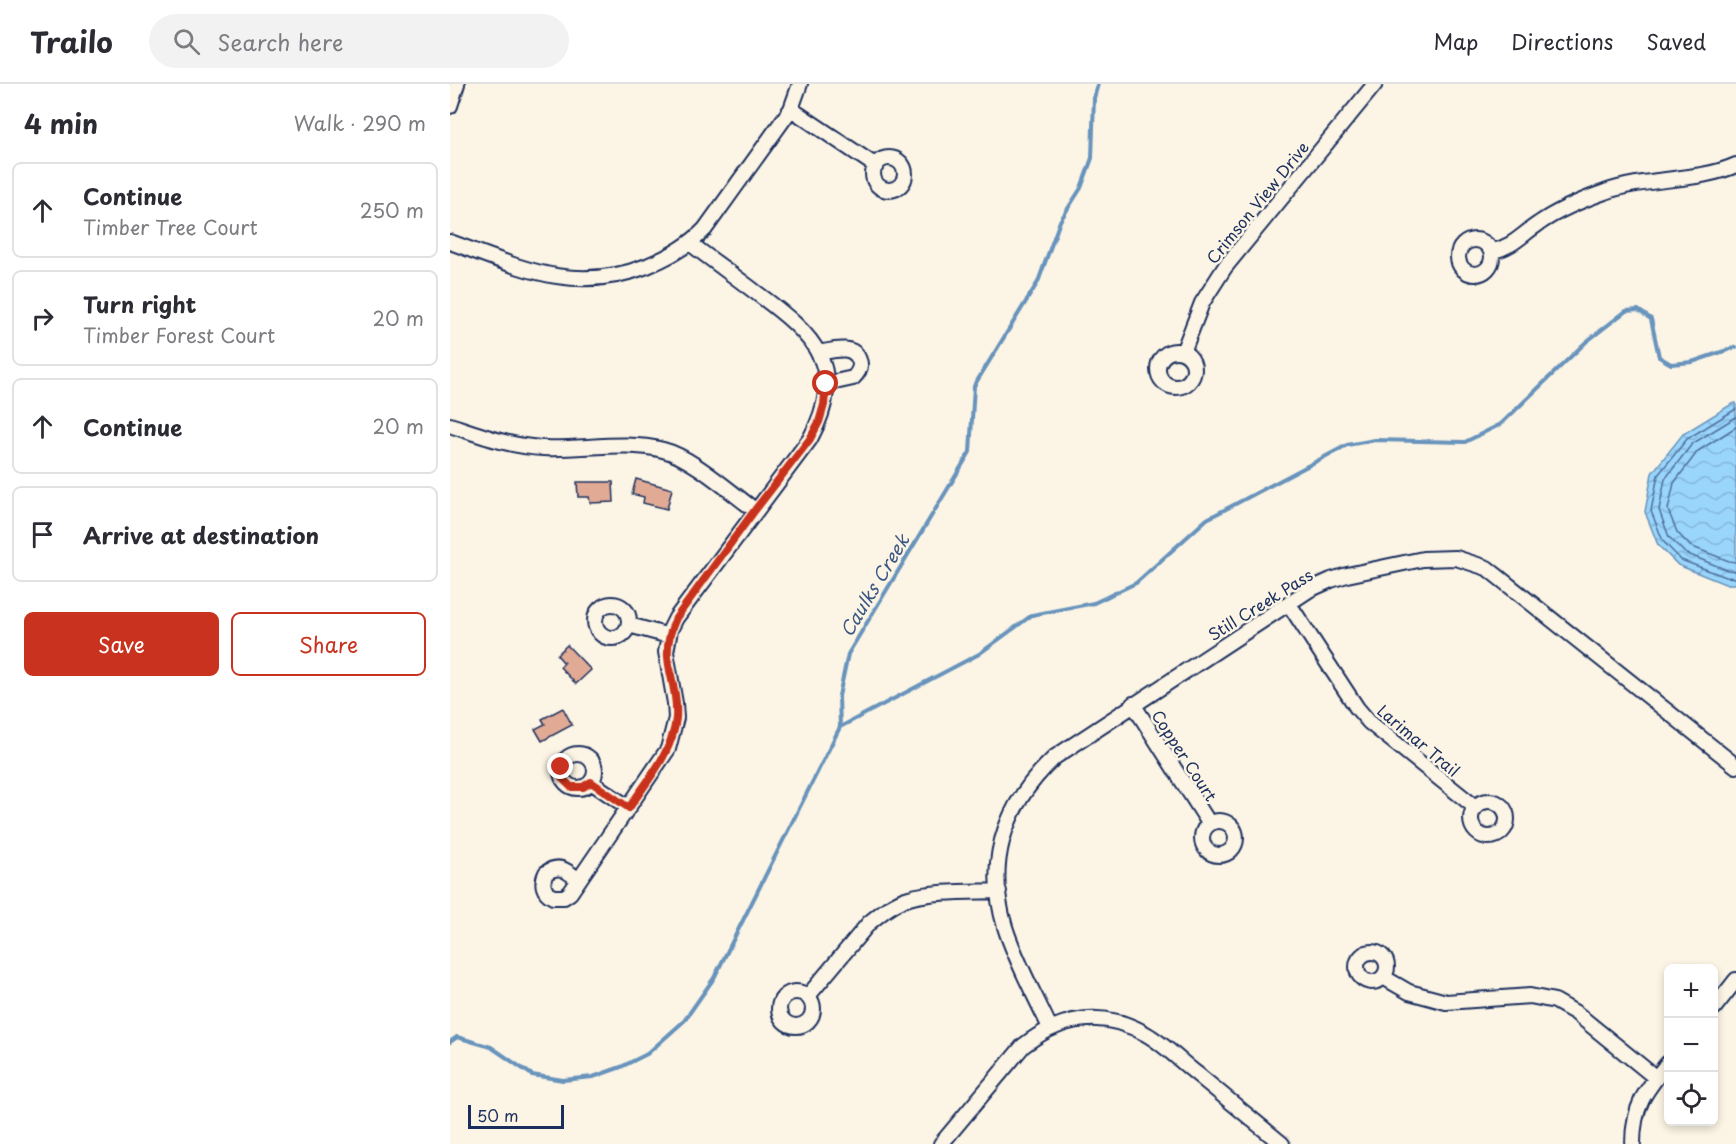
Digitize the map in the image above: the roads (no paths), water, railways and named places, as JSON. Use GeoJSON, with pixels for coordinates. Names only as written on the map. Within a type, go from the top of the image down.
{"type":"FeatureCollection","features":[{"type":"Feature","properties":{"kind":"street"},"geometry":{"type":"LineString","coordinates":[[450,106],[457,84]]}},
{"type":"Feature","properties":{"kind":"street"},"geometry":{"type":"LineString","coordinates":[[450,242],[541,273],[570,279],[596,279],[635,270],[691,244],[705,229],[790,109],[800,84]]}},
{"type":"Feature","properties":{"kind":"street","name":"Crimson View Drive"},"geometry":{"type":"LineString","coordinates":[[1182,352],[1202,303],[1214,284],[1375,84]]}},
{"type":"Feature","properties":{"kind":"street"},"geometry":{"type":"LineString","coordinates":[[790,109],[876,166]]}},
{"type":"Feature","properties":{"kind":"street"},"geometry":{"type":"LineString","coordinates":[[1491,252],[1507,248],[1538,224],[1566,208],[1606,191],[1639,183],[1708,173],[1736,165]]}},
{"type":"Feature","properties":{"kind":"street"},"geometry":{"type":"LineString","coordinates":[[579,880],[668,749],[676,718],[666,652],[676,618],[810,439],[822,414],[826,374],[818,352],[801,328],[691,244]]}},
{"type":"Feature","properties":{"kind":"street"},"geometry":{"type":"LineString","coordinates":[[818,352],[847,349],[859,359],[859,369],[853,378],[826,384]]}},
{"type":"Feature","properties":{"kind":"street"},"geometry":{"type":"LineString","coordinates":[[450,425],[483,436],[541,448],[630,447],[663,450],[694,465],[755,510]]}},
{"type":"Feature","properties":{"kind":"street","name":"Still Creek Pass"},"geometry":{"type":"LineString","coordinates":[[1050,1028],[1006,928],[999,891],[997,872],[1003,835],[1018,801],[1029,784],[1055,757],[1309,590],[1331,580],[1423,559],[1455,558],[1487,568],[1736,766]]}},
{"type":"Feature","properties":{"kind":"street","name":"Larimar Trail"},"geometry":{"type":"LineString","coordinates":[[1289,604],[1357,708],[1369,722],[1475,807]]}},
{"type":"Feature","properties":{"kind":"street"},"geometry":{"type":"LineString","coordinates":[[629,625],[669,636]]}},
{"type":"Feature","properties":{"kind":"street","name":"Copper Court"},"geometry":{"type":"LineString","coordinates":[[1133,704],[1209,823]]}},
{"type":"Feature","properties":{"kind":"street"},"geometry":{"type":"LineString","coordinates":[[591,782],[629,808]]}},
{"type":"Feature","properties":{"kind":"street"},"geometry":{"type":"LineString","coordinates":[[808,996],[869,923],[895,904],[908,898],[922,896],[999,891]]}},
{"type":"Feature","properties":{"kind":"street"},"geometry":{"type":"LineString","coordinates":[[1383,977],[1409,992],[1446,1002],[1522,996],[1555,1002],[1576,1013],[1656,1078]]}},
{"type":"Feature","properties":{"kind":"street"},"geometry":{"type":"LineString","coordinates":[[1718,1002],[1736,980]]}},
{"type":"Feature","properties":{"kind":"street"},"geometry":{"type":"LineString","coordinates":[[941,1144],[1012,1057],[1036,1036],[1050,1028],[1075,1020],[1097,1018],[1116,1020],[1148,1035],[1282,1144]]}},
{"type":"Feature","properties":{"kind":"street"},"geometry":{"type":"LineString","coordinates":[[1633,1144],[1634,1121],[1639,1105],[1664,1068]]}},
{"type":"Feature","properties":{"kind":"water"},"geometry":{"type":"Polygon","coordinates":[[[1736,403],[1736,584],[1725,584],[1678,565],[1658,545],[1645,512],[1652,473],[1683,434],[1736,403]]]}},
{"type":"Feature","properties":{"kind":"waterway","name":"Caulks Creek"},"geometry":{"type":"LineString","coordinates":[[450,1042],[457,1037],[491,1047],[532,1075],[563,1080],[593,1077],[647,1054],[684,1021],[714,978],[840,727],[839,696],[848,654],[970,452],[974,386],[1038,282],[1060,221],[1081,188],[1092,158],[1094,98],[1098,84]]}},
{"type":"Feature","properties":{"kind":"waterway"},"geometry":{"type":"LineString","coordinates":[[840,727],[979,654],[1032,615],[1094,603],[1136,583],[1207,519],[1347,445],[1375,440],[1465,442],[1501,424],[1586,342],[1626,311],[1638,310],[1651,319],[1659,357],[1671,364],[1692,362],[1736,347]]}}]}
